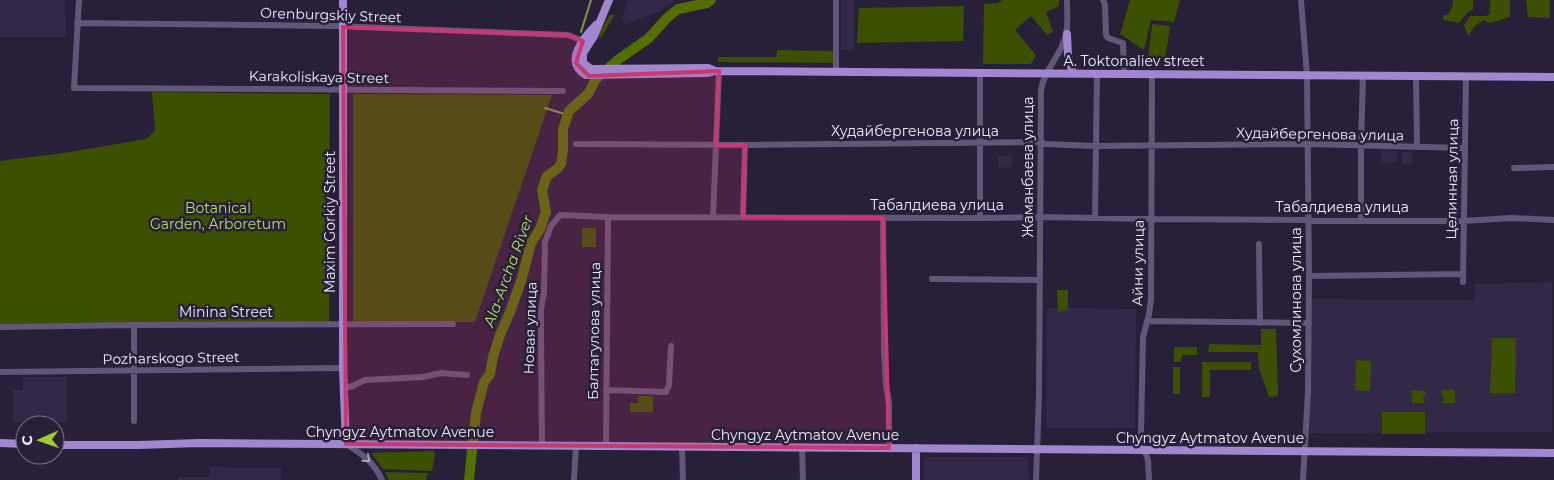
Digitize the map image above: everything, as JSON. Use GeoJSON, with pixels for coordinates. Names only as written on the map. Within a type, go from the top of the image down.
{"type":"FeatureCollection","features":[{"type":"Feature","properties":{"kind":"main road","name":"Maxim Gorkiy Street"},"geometry":{"type":"LineString","coordinates":[[343,0],[343,368],[346,444]]}},
{"type":"Feature","properties":{"kind":"main road"},"geometry":{"type":"LineString","coordinates":[[584,70],[583,53],[594,36],[598,23],[610,0]]}},
{"type":"Feature","properties":{"kind":"main road"},"geometry":{"type":"LineString","coordinates":[[584,70],[577,66],[577,52],[583,41],[598,23]]}},
{"type":"Feature","properties":{"kind":"main road"},"geometry":{"type":"LineString","coordinates":[[1066,34],[1068,56],[1074,73]]}},
{"type":"Feature","properties":{"kind":"main road","name":"A. Toktonaliev street"},"geometry":{"type":"LineString","coordinates":[[584,70],[642,72],[708,68],[717,71],[1554,76]]}},
{"type":"Feature","properties":{"kind":"main road"},"geometry":{"type":"LineString","coordinates":[[0,443],[15,444]]}},
{"type":"Feature","properties":{"kind":"main road","name":"Chyngyz Aytmatov Avenue"},"geometry":{"type":"LineString","coordinates":[[65,444],[199,443],[1554,453]]}},
{"type":"Feature","properties":{"kind":"main road"},"geometry":{"type":"LineString","coordinates":[[916,448],[916,480]]}},
{"type":"Feature","properties":{"kind":"street"},"geometry":{"type":"LineString","coordinates":[[78,22],[79,0]]}},
{"type":"Feature","properties":{"kind":"street"},"geometry":{"type":"LineString","coordinates":[[836,0],[836,72]]}},
{"type":"Feature","properties":{"kind":"street","name":"Жаманбаева улица"},"geometry":{"type":"LineString","coordinates":[[1036,480],[1041,217],[1041,90],[1046,73],[1059,52],[1066,34],[1067,0]]}},
{"type":"Feature","properties":{"kind":"street"},"geometry":{"type":"LineString","coordinates":[[1103,0],[1105,5],[1106,36],[1123,43],[1124,74]]}},
{"type":"Feature","properties":{"kind":"street","name":"Сухомлинова улица"},"geometry":{"type":"LineString","coordinates":[[1301,0],[1307,75],[1309,276],[1308,392],[1303,480]]}},
{"type":"Feature","properties":{"kind":"street","name":"Orenburgskiy Street"},"geometry":{"type":"LineString","coordinates":[[78,22],[343,27],[568,35],[583,41]]}},
{"type":"Feature","properties":{"kind":"street","name":"Karakoliskaya Street"},"geometry":{"type":"LineString","coordinates":[[78,22],[74,88],[563,91]]}},
{"type":"Feature","properties":{"kind":"street"},"geometry":{"type":"LineString","coordinates":[[713,217],[717,71]]}},
{"type":"Feature","properties":{"kind":"street"},"geometry":{"type":"LineString","coordinates":[[980,73],[980,218]]}},
{"type":"Feature","properties":{"kind":"street"},"geometry":{"type":"LineString","coordinates":[[1095,218],[1097,73]]}},
{"type":"Feature","properties":{"kind":"street","name":"Айни улица"},"geometry":{"type":"LineString","coordinates":[[1149,480],[1148,460],[1141,441],[1143,337],[1150,307],[1152,74]]}},
{"type":"Feature","properties":{"kind":"street"},"geometry":{"type":"LineString","coordinates":[[1361,220],[1363,75]]}},
{"type":"Feature","properties":{"kind":"street"},"geometry":{"type":"LineString","coordinates":[[1416,76],[1417,147]]}},
{"type":"Feature","properties":{"kind":"street","name":"Целинная улица"},"geometry":{"type":"LineString","coordinates":[[1463,282],[1466,76]]}},
{"type":"Feature","properties":{"kind":"street","name":"Худайбергенова улица"},"geometry":{"type":"LineString","coordinates":[[576,144],[980,144],[1041,142],[1045,144],[1096,146],[1307,144],[1465,148]]}},
{"type":"Feature","properties":{"kind":"street"},"geometry":{"type":"LineString","coordinates":[[743,217],[745,145]]}},
{"type":"Feature","properties":{"kind":"street"},"geometry":{"type":"LineString","coordinates":[[1514,168],[1554,167]]}},
{"type":"Feature","properties":{"kind":"street","name":"Табалдиева улица"},"geometry":{"type":"LineString","coordinates":[[560,215],[608,217],[1041,217],[1464,221],[1512,218],[1554,220]]}},
{"type":"Feature","properties":{"kind":"street","name":"Новая улица"},"geometry":{"type":"LineString","coordinates":[[542,446],[541,309],[544,293],[545,242],[551,226],[560,215]]}},
{"type":"Feature","properties":{"kind":"street","name":"Балтагулова улица"},"geometry":{"type":"LineString","coordinates":[[606,446],[608,217]]}},
{"type":"Feature","properties":{"kind":"street"},"geometry":{"type":"LineString","coordinates":[[883,218],[884,344],[889,403],[889,448]]}},
{"type":"Feature","properties":{"kind":"street"},"geometry":{"type":"LineString","coordinates":[[1259,244],[1260,323]]}},
{"type":"Feature","properties":{"kind":"street"},"geometry":{"type":"LineString","coordinates":[[1309,276],[1463,274]]}},
{"type":"Feature","properties":{"kind":"street"},"geometry":{"type":"LineString","coordinates":[[932,279],[1040,280]]}},
{"type":"Feature","properties":{"kind":"street"},"geometry":{"type":"LineString","coordinates":[[1146,321],[1309,323]]}},
{"type":"Feature","properties":{"kind":"street","name":"Minina Street"},"geometry":{"type":"LineString","coordinates":[[0,327],[453,324]]}},
{"type":"Feature","properties":{"kind":"street"},"geometry":{"type":"LineString","coordinates":[[134,325],[134,421]]}},
{"type":"Feature","properties":{"kind":"street"},"geometry":{"type":"LineString","coordinates":[[606,390],[666,392],[669,385],[671,346]]}},
{"type":"Feature","properties":{"kind":"street","name":"Pozharskogo Street"},"geometry":{"type":"LineString","coordinates":[[0,372],[343,368]]}},
{"type":"Feature","properties":{"kind":"street"},"geometry":{"type":"LineString","coordinates":[[344,388],[364,380],[423,377],[441,373],[467,375]]}},
{"type":"Feature","properties":{"kind":"street"},"geometry":{"type":"LineString","coordinates":[[346,444],[370,461],[377,468],[382,480]]}},
{"type":"Feature","properties":{"kind":"street"},"geometry":{"type":"LineString","coordinates":[[574,480],[576,446]]}},
{"type":"Feature","properties":{"kind":"street"},"geometry":{"type":"LineString","coordinates":[[682,446],[683,480]]}},
{"type":"Feature","properties":{"kind":"street"},"geometry":{"type":"LineString","coordinates":[[802,447],[803,480]]}},
{"type":"Feature","properties":{"kind":"highlighted area"},"geometry":{"type":"Polygon","coordinates":[[[343,27],[568,35],[583,41],[576,63],[589,76],[719,71],[716,145],[745,145],[743,217],[883,218],[889,448],[346,444],[343,27]]]}},
{"type":"Feature","properties":{"kind":"shaded area"},"geometry":{"type":"Polygon","coordinates":[[[0,0],[65,0],[66,37],[0,37],[0,0]]]}},
{"type":"Feature","properties":{"kind":"shaded area"},"geometry":{"type":"Polygon","coordinates":[[[628,0],[676,0],[658,12],[625,25],[622,18],[628,0]]]}},
{"type":"Feature","properties":{"kind":"shaded area"},"geometry":{"type":"Polygon","coordinates":[[[841,0],[854,0],[854,50],[841,50],[841,0]]]}},
{"type":"Feature","properties":{"kind":"shaded area"},"geometry":{"type":"Polygon","coordinates":[[[1381,151],[1397,151],[1397,162],[1381,163],[1381,151]]]}},
{"type":"Feature","properties":{"kind":"shaded area"},"geometry":{"type":"Polygon","coordinates":[[[1402,152],[1412,152],[1412,164],[1402,164],[1402,152]]]}},
{"type":"Feature","properties":{"kind":"shaded area"},"geometry":{"type":"Polygon","coordinates":[[[1012,155],[1012,167],[999,168],[998,156],[1012,155]]]}},
{"type":"Feature","properties":{"kind":"shaded area"},"geometry":{"type":"Polygon","coordinates":[[[1552,282],[1552,432],[1309,433],[1310,299],[1475,300],[1475,284],[1552,282]]]}},
{"type":"Feature","properties":{"kind":"shaded area"},"geometry":{"type":"Polygon","coordinates":[[[1047,308],[1136,309],[1135,428],[1046,428],[1047,308]]]}},
{"type":"Feature","properties":{"kind":"shaded area"},"geometry":{"type":"Polygon","coordinates":[[[23,377],[67,377],[67,422],[65,422],[65,415],[15,415],[15,422],[13,422],[13,390],[23,390],[23,377]]]}},
{"type":"Feature","properties":{"kind":"shaded area"},"geometry":{"type":"Polygon","coordinates":[[[924,457],[1028,457],[1029,480],[924,480],[924,457]]]}},
{"type":"Feature","properties":{"kind":"shaded area"},"geometry":{"type":"Polygon","coordinates":[[[210,467],[281,468],[281,480],[178,480],[178,477],[210,477],[210,467]]]}},
{"type":"Feature","properties":{"kind":"green space"},"geometry":{"type":"Polygon","coordinates":[[[1002,0],[1059,0],[1059,6],[1046,12],[1053,32],[1047,35],[1031,16],[1015,30],[1036,55],[1031,64],[983,64],[984,4],[998,3],[1002,0]]]}},
{"type":"Feature","properties":{"kind":"green space"},"geometry":{"type":"Polygon","coordinates":[[[1130,0],[1180,0],[1174,22],[1151,20],[1144,50],[1120,34],[1130,0]]]}},
{"type":"Feature","properties":{"kind":"green space"},"geometry":{"type":"Polygon","coordinates":[[[1453,0],[1473,0],[1473,9],[1459,23],[1443,20],[1444,15],[1447,15],[1451,10],[1453,0]]]}},
{"type":"Feature","properties":{"kind":"green space"},"geometry":{"type":"Polygon","coordinates":[[[1490,0],[1510,0],[1510,17],[1490,23],[1484,20],[1475,26],[1468,36],[1464,25],[1470,16],[1486,16],[1490,14],[1490,0]]]}},
{"type":"Feature","properties":{"kind":"green space"},"geometry":{"type":"Polygon","coordinates":[[[1526,0],[1550,0],[1550,18],[1528,17],[1526,0]]]}},
{"type":"Feature","properties":{"kind":"green space"},"geometry":{"type":"Polygon","coordinates":[[[964,6],[963,41],[857,43],[859,8],[964,6]]]}},
{"type":"Feature","properties":{"kind":"green space"},"geometry":{"type":"Polygon","coordinates":[[[615,14],[601,38],[597,36],[610,15],[615,14]]]}},
{"type":"Feature","properties":{"kind":"green space"},"geometry":{"type":"Polygon","coordinates":[[[1152,24],[1170,26],[1165,61],[1148,59],[1152,24]]]}},
{"type":"Feature","properties":{"kind":"green space"},"geometry":{"type":"Polygon","coordinates":[[[777,50],[836,51],[836,63],[718,62],[718,57],[776,57],[777,50]]]}},
{"type":"Feature","properties":{"kind":"green space","name":"Botanical Garden, Arboretum"},"geometry":{"type":"Polygon","coordinates":[[[152,92],[330,94],[329,234],[323,234],[323,237],[329,238],[329,322],[0,324],[0,161],[64,153],[146,139],[155,131],[152,92]]]}},
{"type":"Feature","properties":{"kind":"green space"},"geometry":{"type":"Polygon","coordinates":[[[353,94],[552,95],[475,322],[353,322],[353,94]]]}},
{"type":"Feature","properties":{"kind":"green space"},"geometry":{"type":"Polygon","coordinates":[[[582,228],[596,228],[596,247],[582,247],[582,228]]]}},
{"type":"Feature","properties":{"kind":"green space"},"geometry":{"type":"Polygon","coordinates":[[[1057,290],[1068,290],[1068,310],[1058,311],[1057,290]]]}},
{"type":"Feature","properties":{"kind":"green space"},"geometry":{"type":"Polygon","coordinates":[[[1261,329],[1276,329],[1278,396],[1269,397],[1259,368],[1258,352],[1208,352],[1209,344],[1261,345],[1261,329]]]}},
{"type":"Feature","properties":{"kind":"green space"},"geometry":{"type":"Polygon","coordinates":[[[1492,338],[1516,338],[1515,393],[1490,393],[1492,338]]]}},
{"type":"Feature","properties":{"kind":"green space"},"geometry":{"type":"Polygon","coordinates":[[[1174,347],[1197,347],[1197,355],[1182,355],[1181,362],[1174,362],[1174,347]]]}},
{"type":"Feature","properties":{"kind":"green space"},"geometry":{"type":"Polygon","coordinates":[[[1356,360],[1371,361],[1370,391],[1355,390],[1356,360]]]}},
{"type":"Feature","properties":{"kind":"green space"},"geometry":{"type":"Polygon","coordinates":[[[1202,362],[1251,362],[1251,370],[1210,370],[1210,397],[1202,397],[1202,362]]]}},
{"type":"Feature","properties":{"kind":"green space"},"geometry":{"type":"Polygon","coordinates":[[[1173,367],[1180,367],[1180,394],[1173,394],[1173,367]]]}},
{"type":"Feature","properties":{"kind":"green space"},"geometry":{"type":"Polygon","coordinates":[[[1412,390],[1425,391],[1426,394],[1423,398],[1425,403],[1412,403],[1412,390]]]}},
{"type":"Feature","properties":{"kind":"green space"},"geometry":{"type":"Polygon","coordinates":[[[1443,390],[1455,390],[1455,403],[1441,403],[1444,398],[1441,392],[1443,390]]]}},
{"type":"Feature","properties":{"kind":"green space"},"geometry":{"type":"Polygon","coordinates":[[[638,396],[653,396],[653,412],[630,412],[630,403],[638,403],[638,396]]]}},
{"type":"Feature","properties":{"kind":"green space"},"geometry":{"type":"Polygon","coordinates":[[[1382,412],[1425,412],[1425,434],[1382,434],[1382,412]]]}},
{"type":"Feature","properties":{"kind":"green space"},"geometry":{"type":"Polygon","coordinates":[[[434,451],[432,471],[383,469],[371,453],[434,451]]]}},
{"type":"Feature","properties":{"kind":"green space"},"geometry":{"type":"Polygon","coordinates":[[[385,472],[428,473],[426,480],[389,480],[385,472]]]}},
{"type":"Feature","properties":{"kind":"waterway"},"geometry":{"type":"LineString","coordinates":[[581,32],[591,0]]}},
{"type":"Feature","properties":{"kind":"waterway","name":"Ala-Archa River"},"geometry":{"type":"LineString","coordinates":[[469,480],[476,413],[484,382],[490,374],[493,357],[522,278],[531,243],[540,229],[546,212],[542,190],[547,176],[561,164],[563,129],[569,111],[588,94],[596,79],[619,59],[649,38],[678,9],[707,3],[711,0]]}},
{"type":"Feature","properties":{"kind":"waterway"},"geometry":{"type":"LineString","coordinates":[[545,108],[568,115]]}}]}
